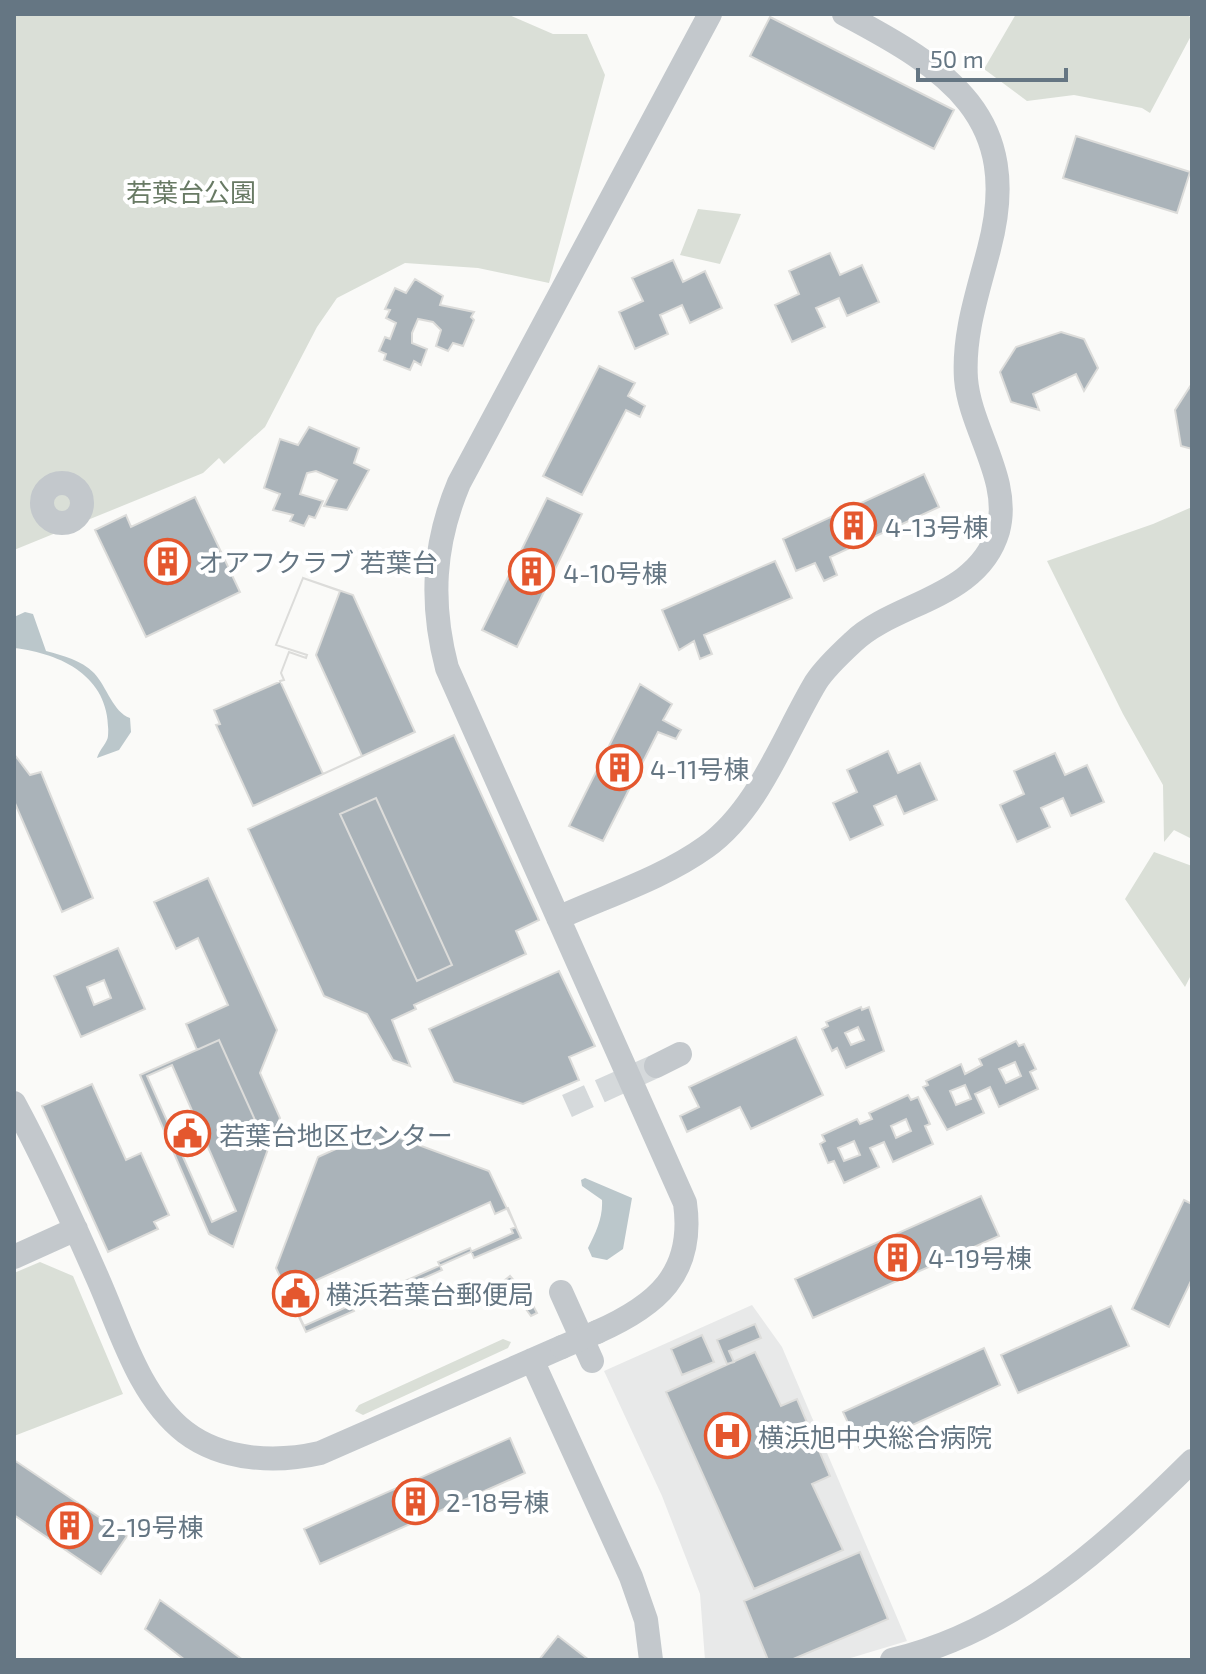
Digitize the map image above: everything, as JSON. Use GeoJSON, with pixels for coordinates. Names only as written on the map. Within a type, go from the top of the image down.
{"type":"FeatureCollection","features":[{"type":"Feature","properties":{"kind":"street"},"geometry":{"type":"LineString","coordinates":[[14,1103],[76,1229],[147,1388],[186,1432],[212,1447],[242,1456],[277,1459],[320,1453],[597,1332],[639,1312],[659,1296],[680,1259],[687,1219],[681,1189],[447,668],[436,609],[435,564],[443,521],[459,483],[710,14]]}},
{"type":"Feature","properties":{"kind":"street"},"geometry":{"type":"LineString","coordinates":[[558,918],[706,848],[738,818],[818,679],[855,639],[958,584],[981,562],[998,531],[1001,493],[977,430],[966,383],[965,343],[995,227],[1000,190],[993,147],[985,125],[936,69],[902,45],[844,14]]}},
{"type":"Feature","properties":{"kind":"street"},"geometry":{"type":"LineString","coordinates":[[656,1066],[680,1054]]}},
{"type":"Feature","properties":{"kind":"street"},"geometry":{"type":"LineString","coordinates":[[14,1257],[76,1229]]}},
{"type":"Feature","properties":{"kind":"street"},"geometry":{"type":"LineString","coordinates":[[561,1292],[592,1361]]}},
{"type":"Feature","properties":{"kind":"street"},"geometry":{"type":"LineString","coordinates":[[532,1360],[636,1589],[646,1620],[651,1660]]}},
{"type":"Feature","properties":{"kind":"street"},"geometry":{"type":"LineString","coordinates":[[892,1660],[951,1643],[1014,1612],[1150,1503],[1192,1461]]}},
{"type":"Feature","properties":{"kind":"shaded area"},"geometry":{"type":"Polygon","coordinates":[[[25,612],[33,614],[46,651],[84,665],[99,679],[119,710],[130,718],[131,732],[119,750],[97,758],[108,738],[107,716],[102,699],[82,673],[51,656],[14,648],[14,617],[25,612]]]}},
{"type":"Feature","properties":{"kind":"shaded area"},"geometry":{"type":"Polygon","coordinates":[[[585,1178],[632,1198],[623,1249],[607,1260],[592,1257],[588,1248],[600,1219],[602,1200],[582,1186],[581,1180],[585,1178]]]}},
{"type":"Feature","properties":{"kind":"shaded area","name":"横浜旭中央総合病院"},"geometry":{"type":"Polygon","coordinates":[[[752,1305],[782,1347],[907,1641],[844,1660],[705,1660],[700,1594],[662,1496],[604,1371],[752,1305]]]}},
{"type":"Feature","properties":{"kind":"green space","name":"若葉台公園"},"geometry":{"type":"Polygon","coordinates":[[[14,14],[507,14],[553,34],[587,34],[605,75],[549,283],[478,268],[405,263],[337,298],[317,327],[265,427],[224,464],[219,458],[203,473],[14,550],[14,14]]]}},
{"type":"Feature","properties":{"kind":"green space"},"geometry":{"type":"Polygon","coordinates":[[[1016,14],[1185,14],[1192,18],[1192,34],[1150,113],[1142,108],[1074,95],[1027,101],[984,69],[1016,14]]]}},
{"type":"Feature","properties":{"kind":"green space"},"geometry":{"type":"Polygon","coordinates":[[[698,209],[741,214],[720,264],[680,255],[698,209]]]}},
{"type":"Feature","properties":{"kind":"green space"},"geometry":{"type":"Polygon","coordinates":[[[1192,507],[1192,839],[1174,830],[1164,842],[1163,785],[1123,714],[1047,561],[1192,507]]]}},
{"type":"Feature","properties":{"kind":"green space"},"geometry":{"type":"Polygon","coordinates":[[[1154,852],[1192,866],[1192,973],[1185,987],[1125,899],[1154,852]]]}},
{"type":"Feature","properties":{"kind":"green space"},"geometry":{"type":"Polygon","coordinates":[[[40,1262],[73,1276],[123,1394],[14,1436],[14,1273],[40,1262]]]}},
{"type":"Feature","properties":{"kind":"green space"},"geometry":{"type":"Polygon","coordinates":[[[503,1339],[511,1342],[508,1348],[363,1415],[355,1411],[359,1405],[503,1339]]]}},
{"type":"Feature","properties":{"kind":"building"},"geometry":{"type":"Polygon","coordinates":[[[770,17],[954,110],[934,149],[750,56],[770,17]]]}},
{"type":"Feature","properties":{"kind":"building"},"geometry":{"type":"Polygon","coordinates":[[[1076,136],[1190,172],[1177,213],[1063,178],[1076,136]]]}},
{"type":"Feature","properties":{"kind":"building"},"geometry":{"type":"Polygon","coordinates":[[[830,253],[840,275],[862,265],[879,302],[847,316],[839,298],[816,308],[825,327],[792,342],[775,305],[799,294],[789,271],[830,253]]]}},
{"type":"Feature","properties":{"kind":"building"},"geometry":{"type":"Polygon","coordinates":[[[673,260],[683,282],[705,271],[722,308],[690,323],[682,305],[660,315],[668,334],[635,349],[619,312],[643,301],[632,278],[673,260]]]}},
{"type":"Feature","properties":{"kind":"building"},"geometry":{"type":"Polygon","coordinates":[[[415,279],[443,296],[440,305],[474,312],[471,317],[474,320],[463,346],[453,343],[448,351],[436,346],[441,330],[433,322],[418,319],[412,333],[412,343],[427,349],[421,365],[414,361],[410,370],[384,360],[386,354],[379,351],[385,337],[390,339],[396,323],[386,318],[390,310],[385,309],[395,288],[406,293],[415,279]]]}},
{"type":"Feature","properties":{"kind":"building"},"geometry":{"type":"Polygon","coordinates":[[[1061,332],[1084,339],[1098,368],[1084,391],[1076,374],[1033,394],[1039,410],[1011,402],[1000,372],[1016,347],[1061,332]]]}},
{"type":"Feature","properties":{"kind":"building"},"geometry":{"type":"Polygon","coordinates":[[[599,366],[635,383],[628,396],[645,406],[640,417],[626,410],[582,495],[543,476],[599,366]]]}},
{"type":"Feature","properties":{"kind":"building"},"geometry":{"type":"Polygon","coordinates":[[[1191,385],[1192,449],[1181,446],[1175,410],[1191,385]]]}},
{"type":"Feature","properties":{"kind":"building"},"geometry":{"type":"Polygon","coordinates":[[[309,427],[359,448],[354,463],[369,470],[347,510],[324,506],[337,480],[316,471],[307,473],[300,494],[323,501],[315,518],[309,516],[304,526],[290,521],[293,515],[273,510],[280,494],[264,488],[280,439],[298,445],[309,427]]]}},
{"type":"Feature","properties":{"kind":"building","name":"4-13号棟"},"geometry":{"type":"Polygon","coordinates":[[[924,474],[939,507],[830,557],[837,575],[824,581],[815,563],[796,571],[783,539],[924,474]]]}},
{"type":"Feature","properties":{"kind":"building","name":"オアフクラブ 若葉台"},"geometry":{"type":"Polygon","coordinates":[[[195,497],[240,592],[146,637],[95,530],[126,515],[131,527],[195,497]]]}},
{"type":"Feature","properties":{"kind":"building","name":"4-10号棟"},"geometry":{"type":"Polygon","coordinates":[[[547,498],[582,514],[517,647],[482,630],[547,498]]]}},
{"type":"Feature","properties":{"kind":"building"},"geometry":{"type":"Polygon","coordinates":[[[775,561],[792,598],[704,635],[712,654],[700,659],[694,641],[679,650],[662,610],[775,561]]]}},
{"type":"Feature","properties":{"kind":"building"},"geometry":{"type":"Polygon","coordinates":[[[303,578],[353,595],[415,732],[253,806],[216,725],[220,724],[214,710],[284,680],[281,673],[289,652],[306,658],[307,655],[276,645],[303,578]]]}},
{"type":"Feature","properties":{"kind":"building"},"geometry":{"type":"Polygon","coordinates":[[[303,578],[340,591],[316,655],[362,756],[323,774],[280,681],[284,680],[281,673],[289,652],[306,658],[307,655],[276,645],[303,578]]]}},
{"type":"Feature","properties":{"kind":"building","name":"4-11号棟"},"geometry":{"type":"Polygon","coordinates":[[[640,684],[672,704],[663,720],[681,730],[676,739],[658,732],[603,841],[569,826],[640,684]]]}},
{"type":"Feature","properties":{"kind":"building"},"geometry":{"type":"Polygon","coordinates":[[[454,735],[539,920],[516,931],[526,954],[414,1005],[416,1009],[392,1020],[410,1066],[393,1060],[367,1014],[324,996],[248,829],[454,735]],[[376,798],[340,814],[417,981],[452,965],[376,798]]]}},
{"type":"Feature","properties":{"kind":"building"},"geometry":{"type":"Polygon","coordinates":[[[888,751],[898,773],[920,763],[937,800],[904,814],[896,796],[874,806],[883,825],[850,840],[833,803],[857,792],[847,770],[888,751]]]}},
{"type":"Feature","properties":{"kind":"building"},"geometry":{"type":"Polygon","coordinates":[[[1055,753],[1065,775],[1087,765],[1104,802],[1071,816],[1063,798],[1041,808],[1050,827],[1017,842],[1000,805],[1024,794],[1014,771],[1055,753]]]}},
{"type":"Feature","properties":{"kind":"building"},"geometry":{"type":"Polygon","coordinates":[[[14,754],[30,775],[41,772],[93,898],[62,912],[14,801],[14,754]]]}},
{"type":"Feature","properties":{"kind":"building"},"geometry":{"type":"Polygon","coordinates":[[[376,798],[452,965],[417,981],[340,814],[376,798]]]}},
{"type":"Feature","properties":{"kind":"building"},"geometry":{"type":"Polygon","coordinates":[[[208,878],[277,1030],[260,1073],[280,1118],[268,1149],[219,1040],[197,1050],[186,1024],[228,1005],[198,938],[176,949],[154,902],[208,878]]]}},
{"type":"Feature","properties":{"kind":"building"},"geometry":{"type":"Polygon","coordinates":[[[118,948],[145,1009],[81,1037],[54,976],[118,948]],[[104,980],[87,987],[94,1005],[111,998],[104,980]]]}},
{"type":"Feature","properties":{"kind":"building"},"geometry":{"type":"Polygon","coordinates":[[[559,971],[595,1046],[569,1057],[579,1080],[523,1104],[454,1082],[429,1029],[559,971]]]}},
{"type":"Feature","properties":{"kind":"building"},"geometry":{"type":"Polygon","coordinates":[[[861,1007],[862,1010],[869,1007],[884,1051],[846,1068],[837,1048],[832,1051],[822,1029],[828,1026],[826,1022],[861,1007]],[[858,1027],[845,1033],[851,1045],[864,1040],[858,1027]]]}},
{"type":"Feature","properties":{"kind":"building"},"geometry":{"type":"Polygon","coordinates":[[[796,1037],[823,1095],[751,1129],[740,1107],[687,1132],[680,1116],[699,1107],[689,1087],[796,1037]]]}},
{"type":"Feature","properties":{"kind":"building"},"geometry":{"type":"Polygon","coordinates":[[[219,1040],[268,1149],[233,1247],[209,1234],[140,1075],[219,1040]]]}},
{"type":"Feature","properties":{"kind":"building"},"geometry":{"type":"Polygon","coordinates":[[[1016,1041],[1019,1046],[1024,1044],[1036,1069],[1030,1072],[1038,1089],[999,1107],[990,1087],[975,1094],[984,1113],[947,1130],[923,1087],[928,1085],[926,1081],[961,1064],[965,1074],[982,1065],[979,1059],[1016,1041]],[[1015,1062],[999,1069],[1006,1083],[1021,1076],[1015,1062]],[[965,1085],[950,1091],[956,1105],[971,1099],[965,1085]]]}},
{"type":"Feature","properties":{"kind":"building"},"geometry":{"type":"Polygon","coordinates":[[[172,1065],[236,1211],[212,1222],[147,1076],[172,1065]]]}},
{"type":"Feature","properties":{"kind":"building"},"geometry":{"type":"Polygon","coordinates":[[[92,1084],[126,1160],[141,1153],[169,1215],[154,1222],[158,1229],[108,1252],[42,1106],[92,1084]]]}},
{"type":"Feature","properties":{"kind":"building"},"geometry":{"type":"Polygon","coordinates":[[[908,1095],[911,1100],[918,1097],[930,1124],[925,1126],[933,1144],[893,1162],[884,1142],[870,1148],[879,1167],[844,1183],[834,1161],[828,1163],[820,1144],[825,1141],[822,1135],[857,1119],[860,1124],[872,1119],[869,1113],[908,1095]],[[906,1119],[891,1126],[896,1138],[911,1131],[906,1119]],[[854,1141],[838,1148],[844,1161],[860,1155],[854,1141]]]}},
{"type":"Feature","properties":{"kind":"building"},"geometry":{"type":"Polygon","coordinates":[[[378,1130],[489,1171],[521,1238],[474,1258],[470,1248],[438,1262],[442,1270],[397,1290],[394,1283],[350,1303],[354,1311],[306,1332],[276,1268],[318,1157],[378,1130]]]}},
{"type":"Feature","properties":{"kind":"building","name":"4-19号棟"},"geometry":{"type":"Polygon","coordinates":[[[981,1196],[999,1236],[813,1318],[795,1279],[981,1196]]]}},
{"type":"Feature","properties":{"kind":"building"},"geometry":{"type":"Polygon","coordinates":[[[1184,1200],[1192,1204],[1192,1279],[1169,1327],[1132,1309],[1184,1200]]]}},
{"type":"Feature","properties":{"kind":"building"},"geometry":{"type":"Polygon","coordinates":[[[490,1202],[495,1214],[508,1208],[516,1227],[511,1229],[513,1233],[304,1326],[294,1305],[307,1299],[301,1287],[490,1202]]]}},
{"type":"Feature","properties":{"kind":"building"},"geometry":{"type":"Polygon","coordinates":[[[510,1276],[537,1313],[531,1316],[505,1280],[510,1276]]]}},
{"type":"Feature","properties":{"kind":"building"},"geometry":{"type":"Polygon","coordinates":[[[1111,1306],[1129,1346],[1018,1393],[1001,1355],[1111,1306]]]}},
{"type":"Feature","properties":{"kind":"building"},"geometry":{"type":"Polygon","coordinates":[[[755,1324],[761,1338],[729,1351],[734,1362],[727,1364],[717,1340],[755,1324]]]}},
{"type":"Feature","properties":{"kind":"building"},"geometry":{"type":"Polygon","coordinates":[[[702,1335],[714,1362],[682,1375],[671,1349],[702,1335]]]}},
{"type":"Feature","properties":{"kind":"building"},"geometry":{"type":"Polygon","coordinates":[[[984,1348],[1000,1385],[860,1449],[843,1412],[984,1348]]]}},
{"type":"Feature","properties":{"kind":"building"},"geometry":{"type":"Polygon","coordinates":[[[755,1352],[781,1406],[797,1399],[830,1476],[812,1484],[843,1550],[754,1589],[666,1392],[755,1352]]]}},
{"type":"Feature","properties":{"kind":"building","name":"2-18号棟"},"geometry":{"type":"Polygon","coordinates":[[[510,1438],[525,1473],[320,1564],[304,1529],[510,1438]]]}},
{"type":"Feature","properties":{"kind":"building","name":"2-19号棟"},"geometry":{"type":"Polygon","coordinates":[[[14,1460],[127,1536],[101,1574],[14,1515],[14,1460]]]}},
{"type":"Feature","properties":{"kind":"building"},"geometry":{"type":"Polygon","coordinates":[[[860,1552],[888,1619],[791,1660],[768,1660],[744,1601],[860,1552]]]}},
{"type":"Feature","properties":{"kind":"building"},"geometry":{"type":"Polygon","coordinates":[[[160,1600],[243,1660],[185,1660],[145,1629],[160,1600]]]}},
{"type":"Feature","properties":{"kind":"building"},"geometry":{"type":"Polygon","coordinates":[[[558,1636],[589,1660],[539,1660],[558,1636]]]}},
{"type":"Feature","properties":{"kind":"tunnel"},"geometry":{"type":"LineString","coordinates":[[567,1106],[656,1066]]}},
{"type":"Feature","properties":{"kind":"place","name":"4-13号棟"},"geometry":{"type":"Point","coordinates":[854,526]}},
{"type":"Feature","properties":{"kind":"place","name":"オアフクラブ 若葉台"},"geometry":{"type":"Point","coordinates":[167,561]}},
{"type":"Feature","properties":{"kind":"place","name":"4-10号棟"},"geometry":{"type":"Point","coordinates":[532,572]}},
{"type":"Feature","properties":{"kind":"place","name":"4-11号棟"},"geometry":{"type":"Point","coordinates":[619,768]}},
{"type":"Feature","properties":{"kind":"place","name":"若葉台地区センター"},"geometry":{"type":"Point","coordinates":[188,1134]}},
{"type":"Feature","properties":{"kind":"place","name":"4-19号棟"},"geometry":{"type":"Point","coordinates":[897,1257]}},
{"type":"Feature","properties":{"kind":"place","name":"横浜若葉台郵便局"},"geometry":{"type":"Point","coordinates":[295,1293]}},
{"type":"Feature","properties":{"kind":"place","name":"横浜旭中央総合病院"},"geometry":{"type":"Point","coordinates":[727,1436]}},
{"type":"Feature","properties":{"kind":"place","name":"2-18号棟"},"geometry":{"type":"Point","coordinates":[415,1501]}},
{"type":"Feature","properties":{"kind":"place","name":"2-19号棟"},"geometry":{"type":"Point","coordinates":[70,1526]}}]}
